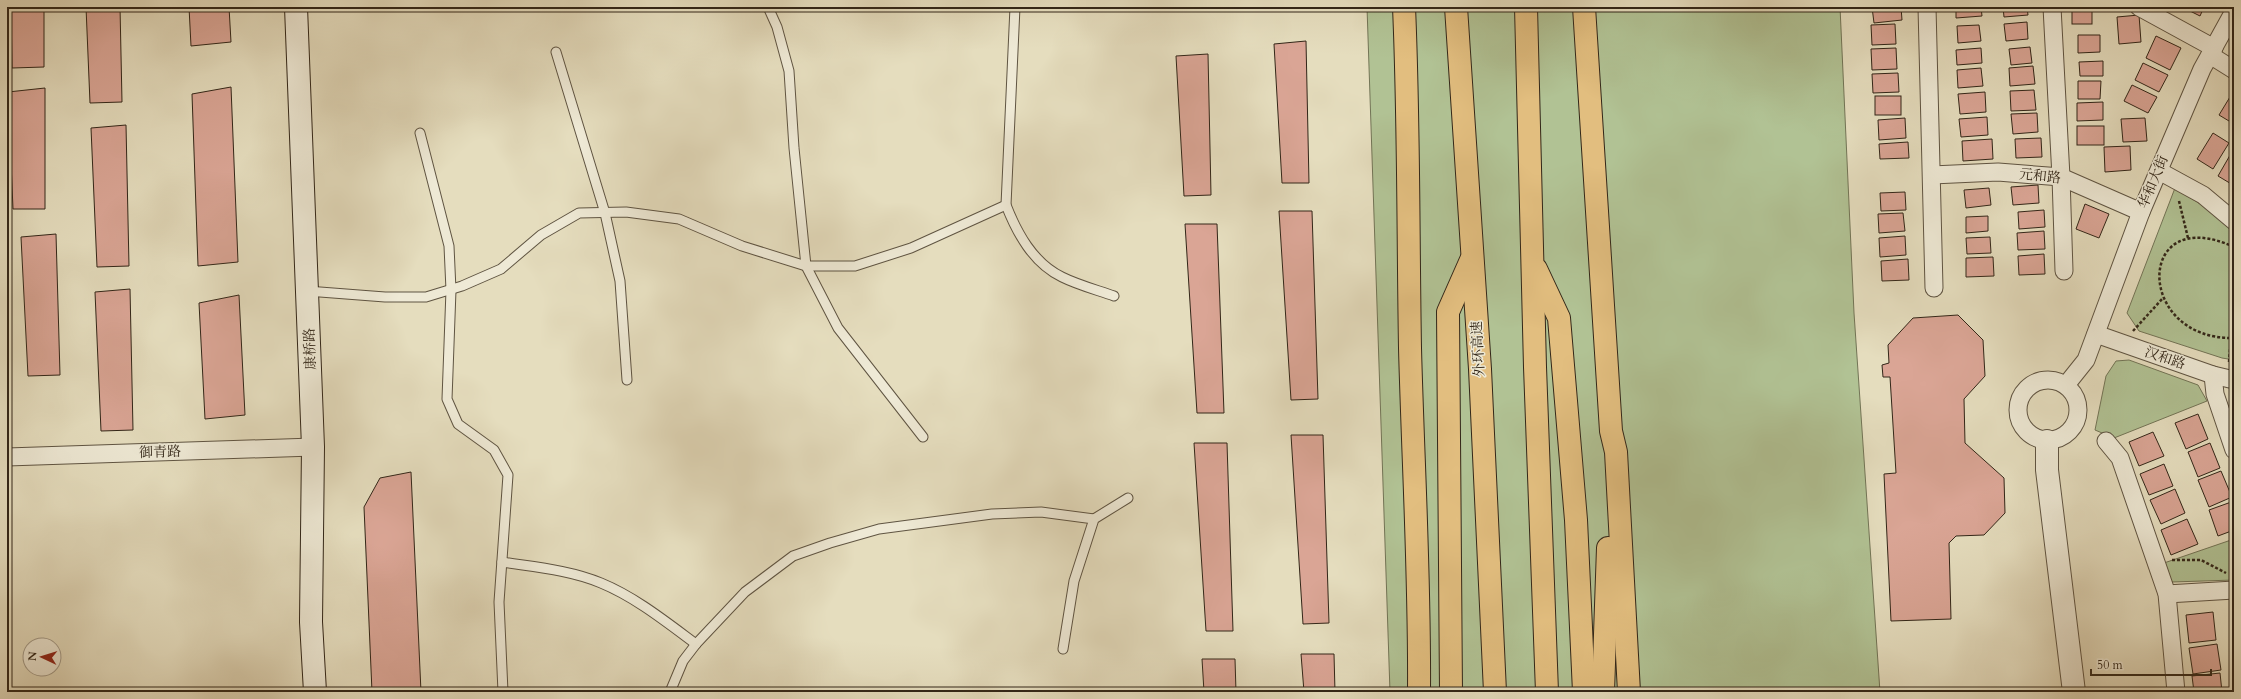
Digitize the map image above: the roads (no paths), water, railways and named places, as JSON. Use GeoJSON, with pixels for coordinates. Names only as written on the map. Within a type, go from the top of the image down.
{"type":"FeatureCollection","features":[{"type":"Feature","properties":{"kind":"highway"},"geometry":{"type":"LineString","coordinates":[[1404,7],[1409,182],[1410,345],[1419,626],[1419,692]]}},
{"type":"Feature","properties":{"kind":"highway","name":"外环高速"},"geometry":{"type":"LineString","coordinates":[[1456,7],[1473,256],[1495,692]]}},
{"type":"Feature","properties":{"kind":"highway"},"geometry":{"type":"LineString","coordinates":[[1526,7],[1547,692]]}},
{"type":"Feature","properties":{"kind":"highway"},"geometry":{"type":"LineString","coordinates":[[1584,7],[1611,431],[1616,452],[1630,692]]}},
{"type":"Feature","properties":{"kind":"highway"},"geometry":{"type":"LineString","coordinates":[[1452,692],[1450,631],[1448,312],[1473,256]]}},
{"type":"Feature","properties":{"kind":"highway"},"geometry":{"type":"LineString","coordinates":[[1533,262],[1559,318],[1576,520],[1584,692]]}},
{"type":"Feature","properties":{"kind":"highway"},"geometry":{"type":"LineString","coordinates":[[1602,692],[1608,558],[1608,452],[1611,431]]}},
{"type":"Feature","properties":{"kind":"highway"},"geometry":{"type":"LineString","coordinates":[[1438,692],[1450,631]]}},
{"type":"Feature","properties":{"kind":"main road","name":"康桥路"},"geometry":{"type":"LineString","coordinates":[[296,7],[313,447],[311,622],[315,692]]}},
{"type":"Feature","properties":{"kind":"main road"},"geometry":{"type":"LineString","coordinates":[[2047,441],[2047,470],[2074,692]]}},
{"type":"Feature","properties":{"kind":"street"},"geometry":{"type":"LineString","coordinates":[[1927,7],[1934,288]]}},
{"type":"Feature","properties":{"kind":"street"},"geometry":{"type":"LineString","coordinates":[[2052,7],[2061,176],[2064,271]]}},
{"type":"Feature","properties":{"kind":"street"},"geometry":{"type":"LineString","coordinates":[[2139,7],[2212,51],[2234,70]]}},
{"type":"Feature","properties":{"kind":"street","name":"华和大街"},"geometry":{"type":"LineString","coordinates":[[2066,385],[2086,360],[2158,170],[2202,69],[2234,11]]}},
{"type":"Feature","properties":{"kind":"street"},"geometry":{"type":"LineString","coordinates":[[2158,170],[2203,195],[2234,221]]}},
{"type":"Feature","properties":{"kind":"street","name":"元和路"},"geometry":{"type":"LineString","coordinates":[[1932,175],[1998,172],[2061,176],[2141,212]]}},
{"type":"Feature","properties":{"kind":"street","name":"汉和路"},"geometry":{"type":"LineString","coordinates":[[2096,334],[2225,378]]}},
{"type":"Feature","properties":{"kind":"street"},"geometry":{"type":"LineString","coordinates":[[2225,378],[2215,394],[2234,450]]}},
{"type":"Feature","properties":{"kind":"street"},"geometry":{"type":"LineString","coordinates":[[2040,380],[2054,380],[2066,385],[2077,399],[2079,414],[2077,422],[2071,431],[2059,439],[2047,441],[2035,438],[2027,432],[2021,424],[2018,406],[2020,398],[2026,389],[2040,380]]}},
{"type":"Feature","properties":{"kind":"street"},"geometry":{"type":"LineString","coordinates":[[2106,441],[2120,458],[2167,594],[2176,692]]}},
{"type":"Feature","properties":{"kind":"street","name":"御青路"},"geometry":{"type":"LineString","coordinates":[[7,457],[313,447]]}},
{"type":"Feature","properties":{"kind":"street"},"geometry":{"type":"LineString","coordinates":[[2167,594],[2234,590]]}},
{"type":"Feature","properties":{"kind":"lane"},"geometry":{"type":"LineString","coordinates":[[768,7],[777,27],[789,71],[794,148],[806,266],[838,328],[923,437]]}},
{"type":"Feature","properties":{"kind":"lane"},"geometry":{"type":"LineString","coordinates":[[1016,7],[1006,205],[1017,232],[1039,261],[1061,277],[1114,296]]}},
{"type":"Feature","properties":{"kind":"lane"},"geometry":{"type":"LineString","coordinates":[[556,52],[604,212],[620,281],[627,380]]}},
{"type":"Feature","properties":{"kind":"lane"},"geometry":{"type":"LineString","coordinates":[[420,133],[449,246],[451,290],[447,399],[458,424],[494,450],[508,476],[499,602],[503,692]]}},
{"type":"Feature","properties":{"kind":"lane"},"geometry":{"type":"LineString","coordinates":[[307,291],[426,297],[451,290],[501,269],[542,235],[579,214],[626,212],[679,219],[742,246],[806,266],[855,266],[911,248],[1006,205]]}},
{"type":"Feature","properties":{"kind":"lane"},"geometry":{"type":"LineString","coordinates":[[670,692],[683,662],[696,644],[745,592],[793,556],[830,543],[879,529],[992,514],[1041,512],[1094,519],[1128,498]]}},
{"type":"Feature","properties":{"kind":"lane"},"geometry":{"type":"LineString","coordinates":[[1062,649],[1074,581],[1094,519]]}},
{"type":"Feature","properties":{"kind":"lane"},"geometry":{"type":"LineString","coordinates":[[502,562],[560,571],[600,582],[650,609],[696,644]]}}]}
